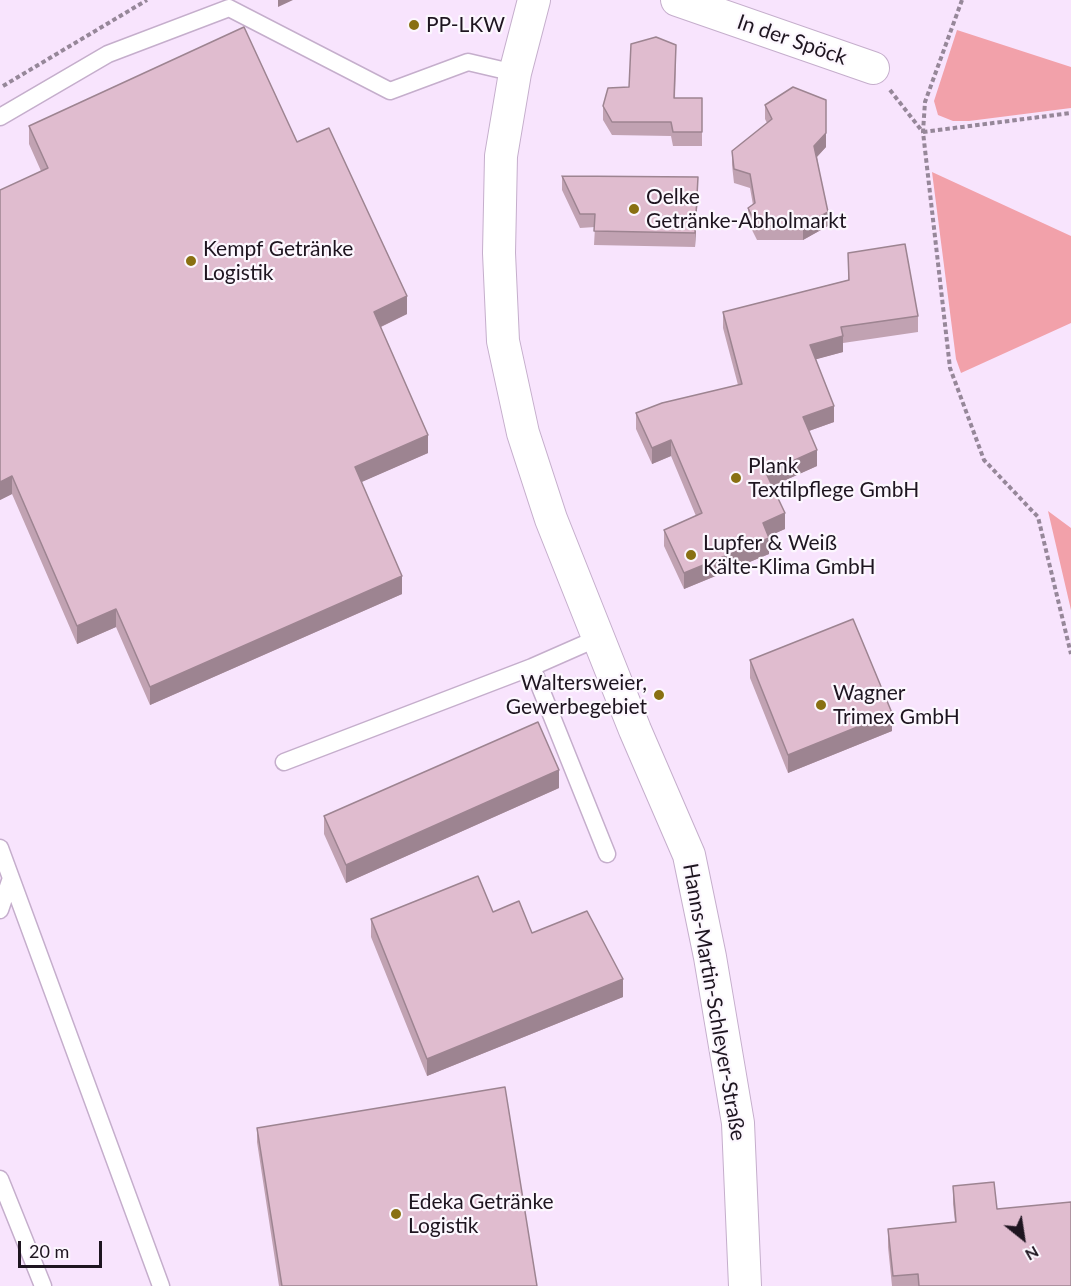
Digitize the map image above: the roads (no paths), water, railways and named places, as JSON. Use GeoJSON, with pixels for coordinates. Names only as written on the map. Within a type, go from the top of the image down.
{"type":"FeatureCollection","features":[{"type":"Feature","properties":{"kind":"street","name":"Hanns-Martin-Schleyer-Straße"},"geometry":{"type":"LineString","coordinates":[[534,0],[515,73],[501,156],[499,253],[503,341],[522,433],[551,519],[689,855],[710,957],[738,1123],[745,1286]]}},
{"type":"Feature","properties":{"kind":"street","name":"In der Spöck"},"geometry":{"type":"LineString","coordinates":[[677,0],[873,68]]}},
{"type":"Feature","properties":{"kind":"lane"},"geometry":{"type":"LineString","coordinates":[[0,117],[108,54],[229,8],[390,91],[468,62],[515,73]]}},
{"type":"Feature","properties":{"kind":"lane"},"geometry":{"type":"LineString","coordinates":[[284,762],[532,667],[598,638]]}},
{"type":"Feature","properties":{"kind":"lane"},"geometry":{"type":"LineString","coordinates":[[532,667],[607,854]]}},
{"type":"Feature","properties":{"kind":"lane"},"geometry":{"type":"LineString","coordinates":[[0,848],[161,1286]]}},
{"type":"Feature","properties":{"kind":"lane"},"geometry":{"type":"LineString","coordinates":[[0,910],[11,878]]}},
{"type":"Feature","properties":{"kind":"lane"},"geometry":{"type":"LineString","coordinates":[[0,1179],[43,1286]]}},
{"type":"Feature","properties":{"kind":"place","name":"PP-LKW"},"geometry":{"type":"Point","coordinates":[414,25]}},
{"type":"Feature","properties":{"kind":"place","name":"Oelke Getränke-Abholmarkt"},"geometry":{"type":"Point","coordinates":[634,209]}},
{"type":"Feature","properties":{"kind":"place","name":"Kempf Getränke Logistik"},"geometry":{"type":"Point","coordinates":[191,261]}},
{"type":"Feature","properties":{"kind":"place","name":"Plank Textilpflege GmbH"},"geometry":{"type":"Point","coordinates":[736,478]}},
{"type":"Feature","properties":{"kind":"place","name":"Lupfer & Weiß Kälte-Klima GmbH"},"geometry":{"type":"Point","coordinates":[691,555]}},
{"type":"Feature","properties":{"kind":"place","name":"Waltersweier, Gewerbegebiet"},"geometry":{"type":"Point","coordinates":[659,695]}},
{"type":"Feature","properties":{"kind":"place","name":"Wagner Trimex GmbH"},"geometry":{"type":"Point","coordinates":[821,705]}},
{"type":"Feature","properties":{"kind":"place","name":"Edeka Getränke Logistik"},"geometry":{"type":"Point","coordinates":[396,1214]}}]}
